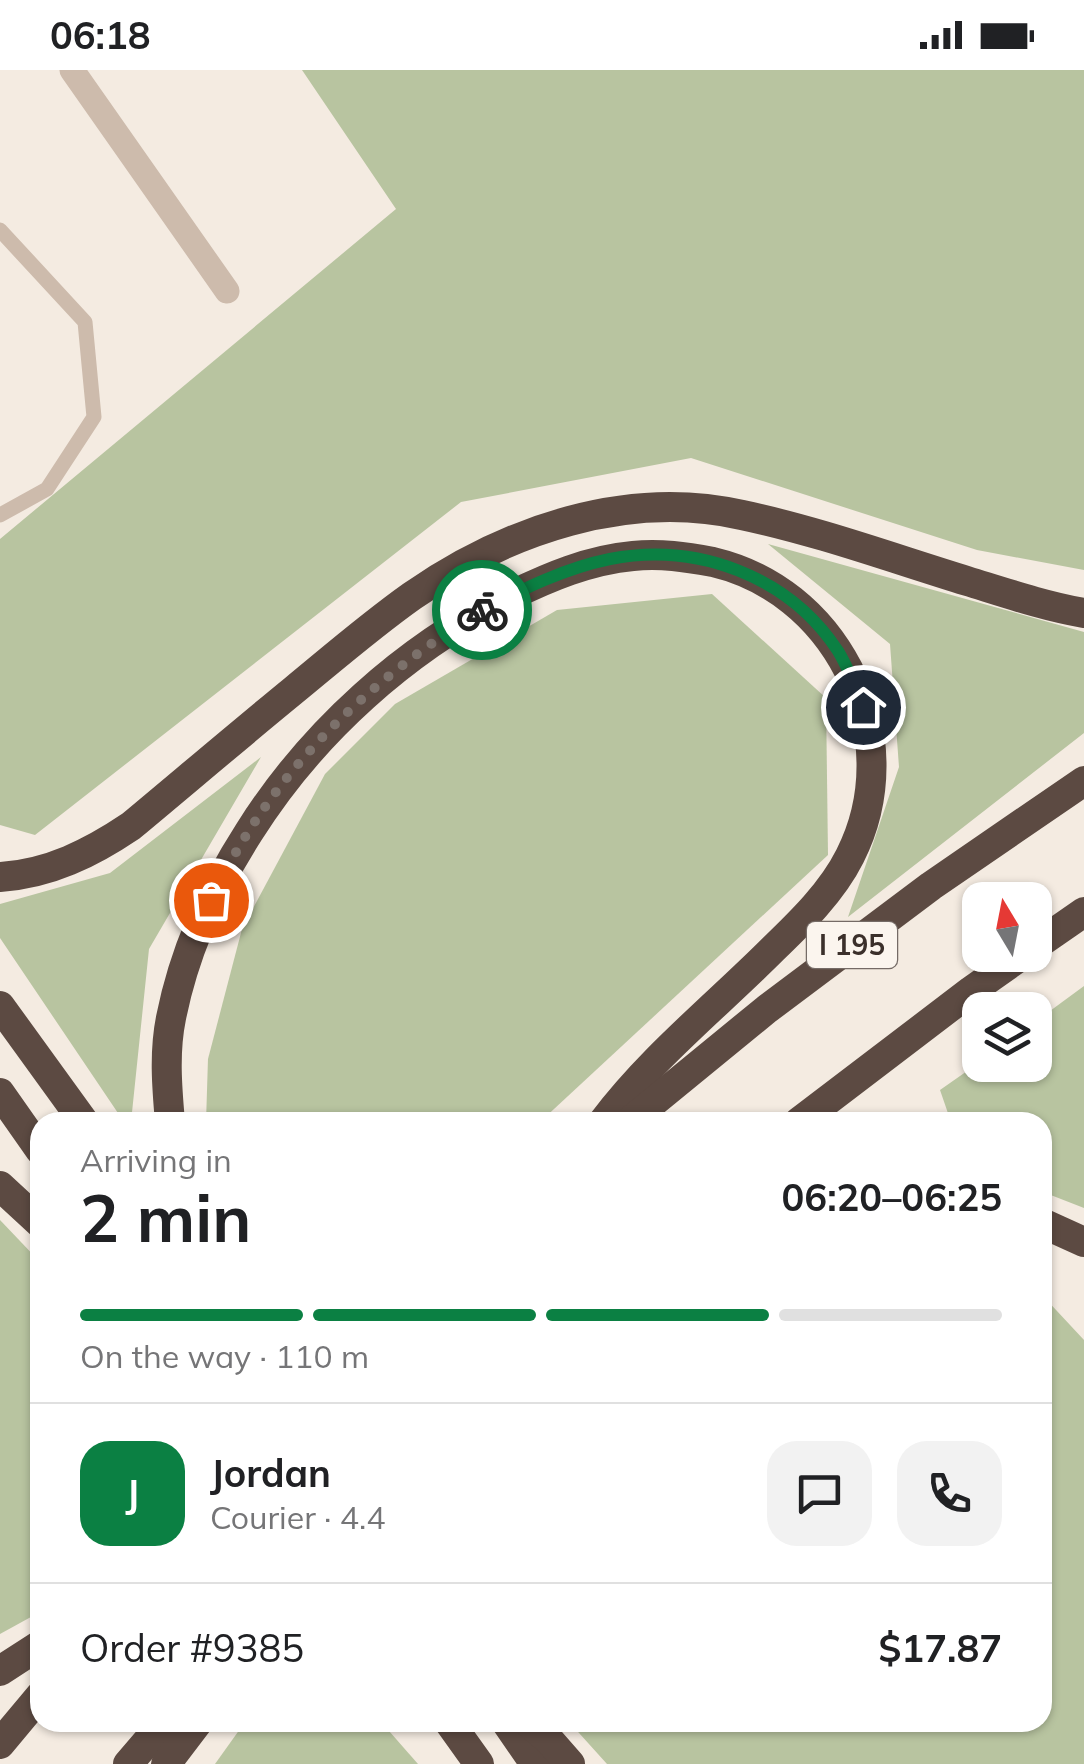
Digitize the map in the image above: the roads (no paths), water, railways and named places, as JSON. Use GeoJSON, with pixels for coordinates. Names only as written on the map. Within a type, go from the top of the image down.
{"type":"FeatureCollection","features":[{"type":"Feature","properties":{"kind":"highway"},"geometry":{"type":"LineString","coordinates":[[0,877],[38,872],[99,848],[414,594],[510,542],[588,516],[664,507],[739,514],[1037,603],[1084,613]]}},
{"type":"Feature","properties":{"kind":"highway"},"geometry":{"type":"LineString","coordinates":[[170,1112],[170,1019],[200,923],[248,832],[318,742],[394,670],[484,609],[591,563],[641,555],[685,556],[738,569],[772,586],[804,611],[830,639],[853,679],[869,729],[869,801],[849,858],[802,920],[627,1090],[610,1112]]}},
{"type":"Feature","properties":{"kind":"highway","name":"I 195"},"geometry":{"type":"LineString","coordinates":[[641,1112],[812,975],[1084,780]]}},
{"type":"Feature","properties":{"kind":"highway"},"geometry":{"type":"LineString","coordinates":[[1052,934],[1084,912]]}},
{"type":"Feature","properties":{"kind":"highway"},"geometry":{"type":"LineString","coordinates":[[813,1112],[998,972]]}},
{"type":"Feature","properties":{"kind":"highway"},"geometry":{"type":"LineString","coordinates":[[0,1006],[77,1112]]}},
{"type":"Feature","properties":{"kind":"highway"},"geometry":{"type":"LineString","coordinates":[[0,1093],[30,1136]]}},
{"type":"Feature","properties":{"kind":"highway"},"geometry":{"type":"LineString","coordinates":[[0,1186],[30,1213]]}},
{"type":"Feature","properties":{"kind":"highway"},"geometry":{"type":"LineString","coordinates":[[1052,1228],[1084,1242]]}},
{"type":"Feature","properties":{"kind":"highway"},"geometry":{"type":"LineString","coordinates":[[0,1671],[30,1652]]}},
{"type":"Feature","properties":{"kind":"highway"},"geometry":{"type":"LineString","coordinates":[[0,1744],[30,1708]]}},
{"type":"Feature","properties":{"kind":"highway"},"geometry":{"type":"LineString","coordinates":[[128,1764],[155,1732]]}},
{"type":"Feature","properties":{"kind":"highway"},"geometry":{"type":"LineString","coordinates":[[166,1764],[190,1732]]}},
{"type":"Feature","properties":{"kind":"highway"},"geometry":{"type":"LineString","coordinates":[[448,1732],[455,1764]]}},
{"type":"Feature","properties":{"kind":"highway"},"geometry":{"type":"LineString","coordinates":[[454,1732],[478,1764]]}},
{"type":"Feature","properties":{"kind":"highway"},"geometry":{"type":"LineString","coordinates":[[513,1732],[535,1764]]}},
{"type":"Feature","properties":{"kind":"highway"},"geometry":{"type":"LineString","coordinates":[[540,1732],[570,1764]]}},
{"type":"Feature","properties":{"kind":"street"},"geometry":{"type":"LineString","coordinates":[[72,70],[227,292]]}},
{"type":"Feature","properties":{"kind":"lane"},"geometry":{"type":"LineString","coordinates":[[0,230],[86,322],[94,417],[47,490],[0,514]]}}]}
